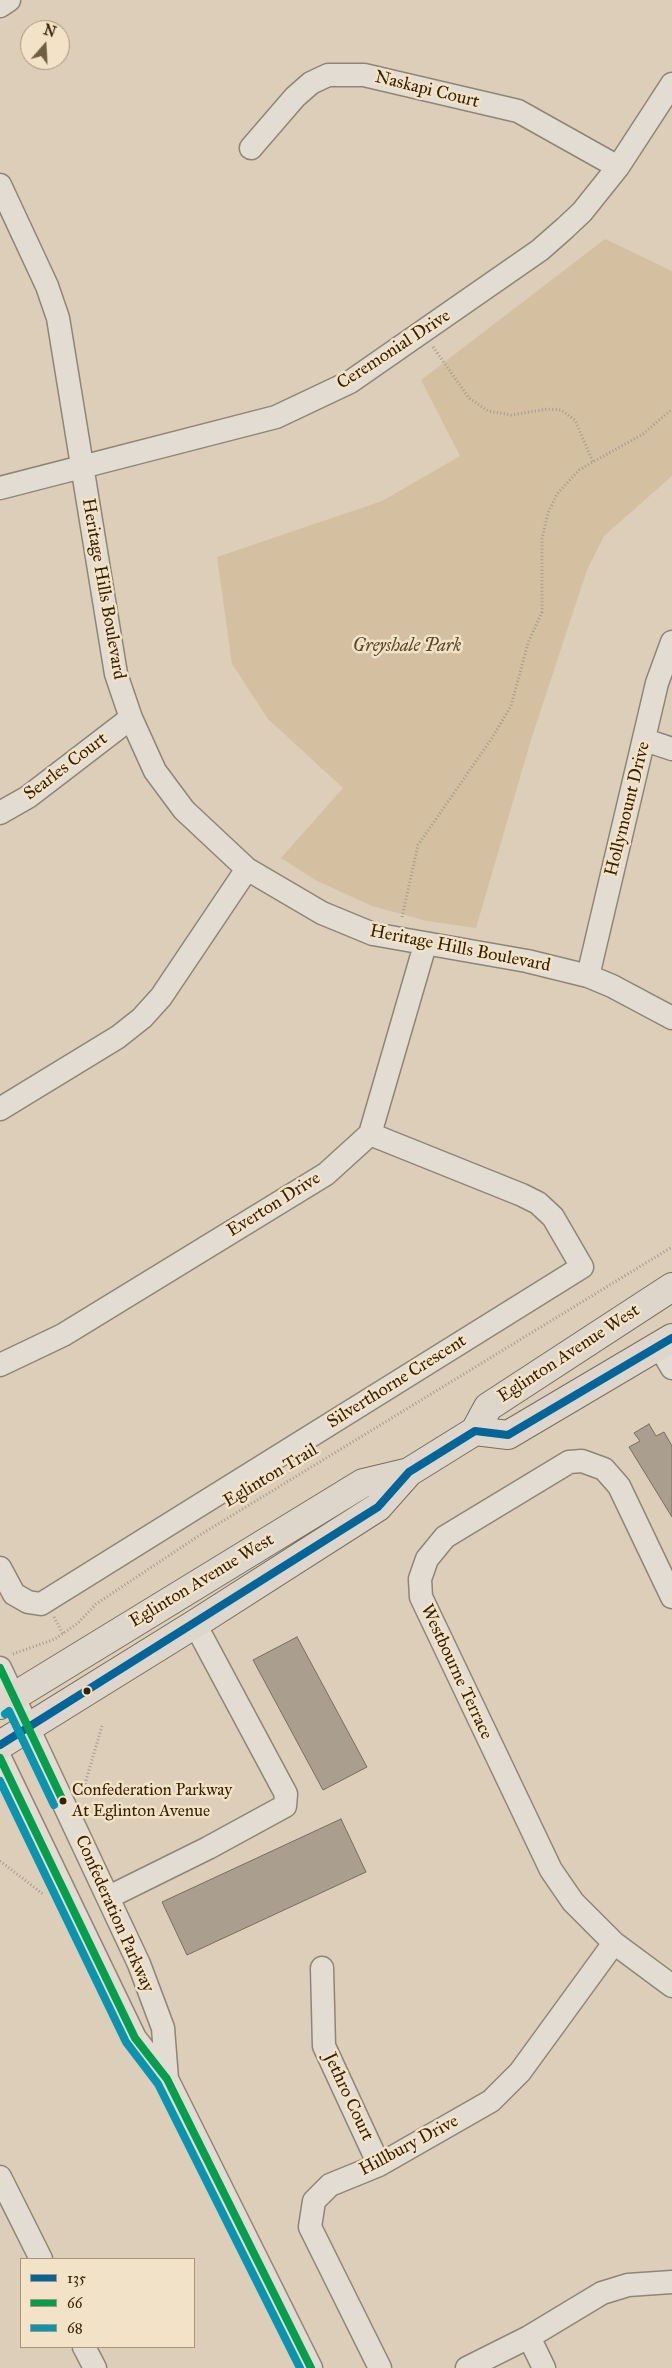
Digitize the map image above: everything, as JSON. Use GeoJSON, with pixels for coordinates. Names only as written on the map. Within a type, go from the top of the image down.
{"type":"FeatureCollection","features":[{"type":"Feature","properties":{"kind":"main road","name":"Eglinton Avenue West"},"geometry":{"type":"LineString","coordinates":[[0,1745],[195,1624],[378,1506],[410,1472],[475,1430],[488,1406],[672,1287]]}},
{"type":"Feature","properties":{"kind":"main road","name":"Eglinton Avenue West"},"geometry":{"type":"LineString","coordinates":[[475,1430],[508,1435],[668,1350]]}},
{"type":"Feature","properties":{"kind":"main road","name":"Eglinton Avenue West"},"geometry":{"type":"LineString","coordinates":[[7,1701],[363,1483],[410,1472]]}},
{"type":"Feature","properties":{"kind":"street"},"geometry":{"type":"LineString","coordinates":[[0,6],[9,0]]}},
{"type":"Feature","properties":{"kind":"street","name":"Naskapi Court"},"geometry":{"type":"LineString","coordinates":[[251,148],[294,97],[311,83],[328,75],[364,74],[518,111],[618,167]]}},
{"type":"Feature","properties":{"kind":"street","name":"Ceremonial Drive"},"geometry":{"type":"LineString","coordinates":[[0,488],[276,416],[350,382],[540,250],[582,212],[618,167],[672,84]]}},
{"type":"Feature","properties":{"kind":"street","name":"Heritage Hills Boulevard"},"geometry":{"type":"LineString","coordinates":[[0,185],[48,286],[58,318],[108,635],[116,674],[131,718],[155,771],[184,810],[247,869],[322,913],[373,934],[425,945],[527,961],[588,976],[612,986],[672,1018]]}},
{"type":"Feature","properties":{"kind":"street","name":"Hollymount Drive"},"geometry":{"type":"LineString","coordinates":[[588,976],[657,683],[672,642]]}},
{"type":"Feature","properties":{"kind":"street","name":"Searles Court"},"geometry":{"type":"LineString","coordinates":[[0,813],[28,797],[131,718]]}},
{"type":"Feature","properties":{"kind":"street"},"geometry":{"type":"LineString","coordinates":[[645,740],[672,749]]}},
{"type":"Feature","properties":{"kind":"street"},"geometry":{"type":"LineString","coordinates":[[0,1109],[118,1037],[142,1018],[161,997],[247,869]]}},
{"type":"Feature","properties":{"kind":"street"},"geometry":{"type":"LineString","coordinates":[[370,1134],[425,945]]}},
{"type":"Feature","properties":{"kind":"street","name":"Everton Drive"},"geometry":{"type":"LineString","coordinates":[[0,1365],[63,1335],[326,1174],[370,1134]]}},
{"type":"Feature","properties":{"kind":"street","name":"Silverthorne Crescent"},"geometry":{"type":"LineString","coordinates":[[0,1568],[14,1594],[28,1602],[41,1604],[582,1267],[553,1217],[538,1203],[370,1134]]}},
{"type":"Feature","properties":{"kind":"street","name":"Westbourne Terrace"},"geometry":{"type":"LineString","coordinates":[[672,1598],[619,1486],[604,1469],[582,1461],[569,1462],[445,1536],[427,1559],[420,1579],[421,1598],[551,1870],[573,1902],[614,1943],[672,1986]]}},
{"type":"Feature","properties":{"kind":"street"},"geometry":{"type":"LineString","coordinates":[[109,1897],[225,1840],[285,1806],[286,1794],[195,1624]]}},
{"type":"Feature","properties":{"kind":"street","name":"Confederation Parkway"},"geometry":{"type":"LineString","coordinates":[[8,1660],[7,1701],[28,1728],[139,1964],[163,2028],[167,2079]]}},
{"type":"Feature","properties":{"kind":"street","name":"Confederation Parkway"},"geometry":{"type":"LineString","coordinates":[[0,1758],[135,2038],[167,2079],[311,2368]]}},
{"type":"Feature","properties":{"kind":"street","name":"Hillbury Drive"},"geometry":{"type":"LineString","coordinates":[[380,2368],[310,2227],[314,2201],[330,2185],[379,2165],[491,2102],[520,2072],[614,1943]]}},
{"type":"Feature","properties":{"kind":"street","name":"Jethro Court"},"geometry":{"type":"LineString","coordinates":[[322,1968],[324,2046],[379,2165]]}},
{"type":"Feature","properties":{"kind":"street"},"geometry":{"type":"LineString","coordinates":[[0,2177],[40,2258]]}},
{"type":"Feature","properties":{"kind":"street"},"geometry":{"type":"LineString","coordinates":[[467,2368],[529,2337],[602,2293],[628,2285],[672,2282]]}},
{"type":"Feature","properties":{"kind":"street"},"geometry":{"type":"LineString","coordinates":[[529,2337],[544,2368]]}},
{"type":"Feature","properties":{"kind":"street"},"geometry":{"type":"LineString","coordinates":[[85,2348],[95,2368]]}},
{"type":"Feature","properties":{"kind":"path"},"geometry":{"type":"LineString","coordinates":[[422,332],[469,398],[488,411],[511,415],[548,409],[561,410],[575,420],[594,462]]}},
{"type":"Feature","properties":{"kind":"path"},"geometry":{"type":"LineString","coordinates":[[402,917],[418,845],[492,738],[511,706],[528,644],[542,612],[542,539],[548,513],[557,494],[579,470],[643,434],[672,409]]}},
{"type":"Feature","properties":{"kind":"path","name":"Eglinton Trail"},"geometry":{"type":"LineString","coordinates":[[8,1660],[56,1639],[78,1624],[96,1604],[200,1534],[672,1247]]}},
{"type":"Feature","properties":{"kind":"path"},"geometry":{"type":"LineString","coordinates":[[82,1794],[102,1726]]}},
{"type":"Feature","properties":{"kind":"path"},"geometry":{"type":"LineString","coordinates":[[0,1861],[45,1896]]}},
{"type":"Feature","properties":{"kind":"green space","name":"Greyshale Park"},"geometry":{"type":"Polygon","coordinates":[[[605,239],[672,271],[672,476],[604,536],[587,570],[531,740],[476,928],[427,921],[372,906],[315,880],[281,858],[343,788],[268,719],[232,664],[217,557],[382,501],[460,456],[421,380],[605,239]]]}},
{"type":"Feature","properties":{"kind":"building"},"geometry":{"type":"Polygon","coordinates":[[[649,1424],[656,1436],[664,1432],[672,1446],[672,1517],[629,1447],[640,1441],[634,1433],[649,1424]]]}},
{"type":"Feature","properties":{"kind":"building"},"geometry":{"type":"Polygon","coordinates":[[[297,1637],[367,1767],[323,1790],[253,1660],[297,1637]]]}},
{"type":"Feature","properties":{"kind":"building"},"geometry":{"type":"Polygon","coordinates":[[[341,1819],[366,1872],[187,1955],[162,1902],[341,1819]]]}},
{"type":"Feature","properties":{"kind":"transit line","name":"135"},"geometry":{"type":"LineString","coordinates":[[0,1745],[378,1507],[409,1472],[475,1431],[508,1435],[672,1338]]}},
{"type":"Feature","properties":{"kind":"transit line","name":"66"},"geometry":{"type":"LineString","coordinates":[[0,1668],[63,1801]]}},
{"type":"Feature","properties":{"kind":"transit line","name":"68"},"geometry":{"type":"LineString","coordinates":[[5,1714],[9,1711],[54,1805]]}},
{"type":"Feature","properties":{"kind":"transit line","name":"66"},"geometry":{"type":"LineString","coordinates":[[0,1758],[135,2038],[167,2079],[311,2368]]}},
{"type":"Feature","properties":{"kind":"transit line","name":"68"},"geometry":{"type":"LineString","coordinates":[[0,1781],[126,2042],[158,2084],[300,2368]]}},
{"type":"Feature","properties":{"kind":"place","name":"Confederation Parkway At Eglinton Avenue"},"geometry":{"type":"Point","coordinates":[63,1801]}}]}
